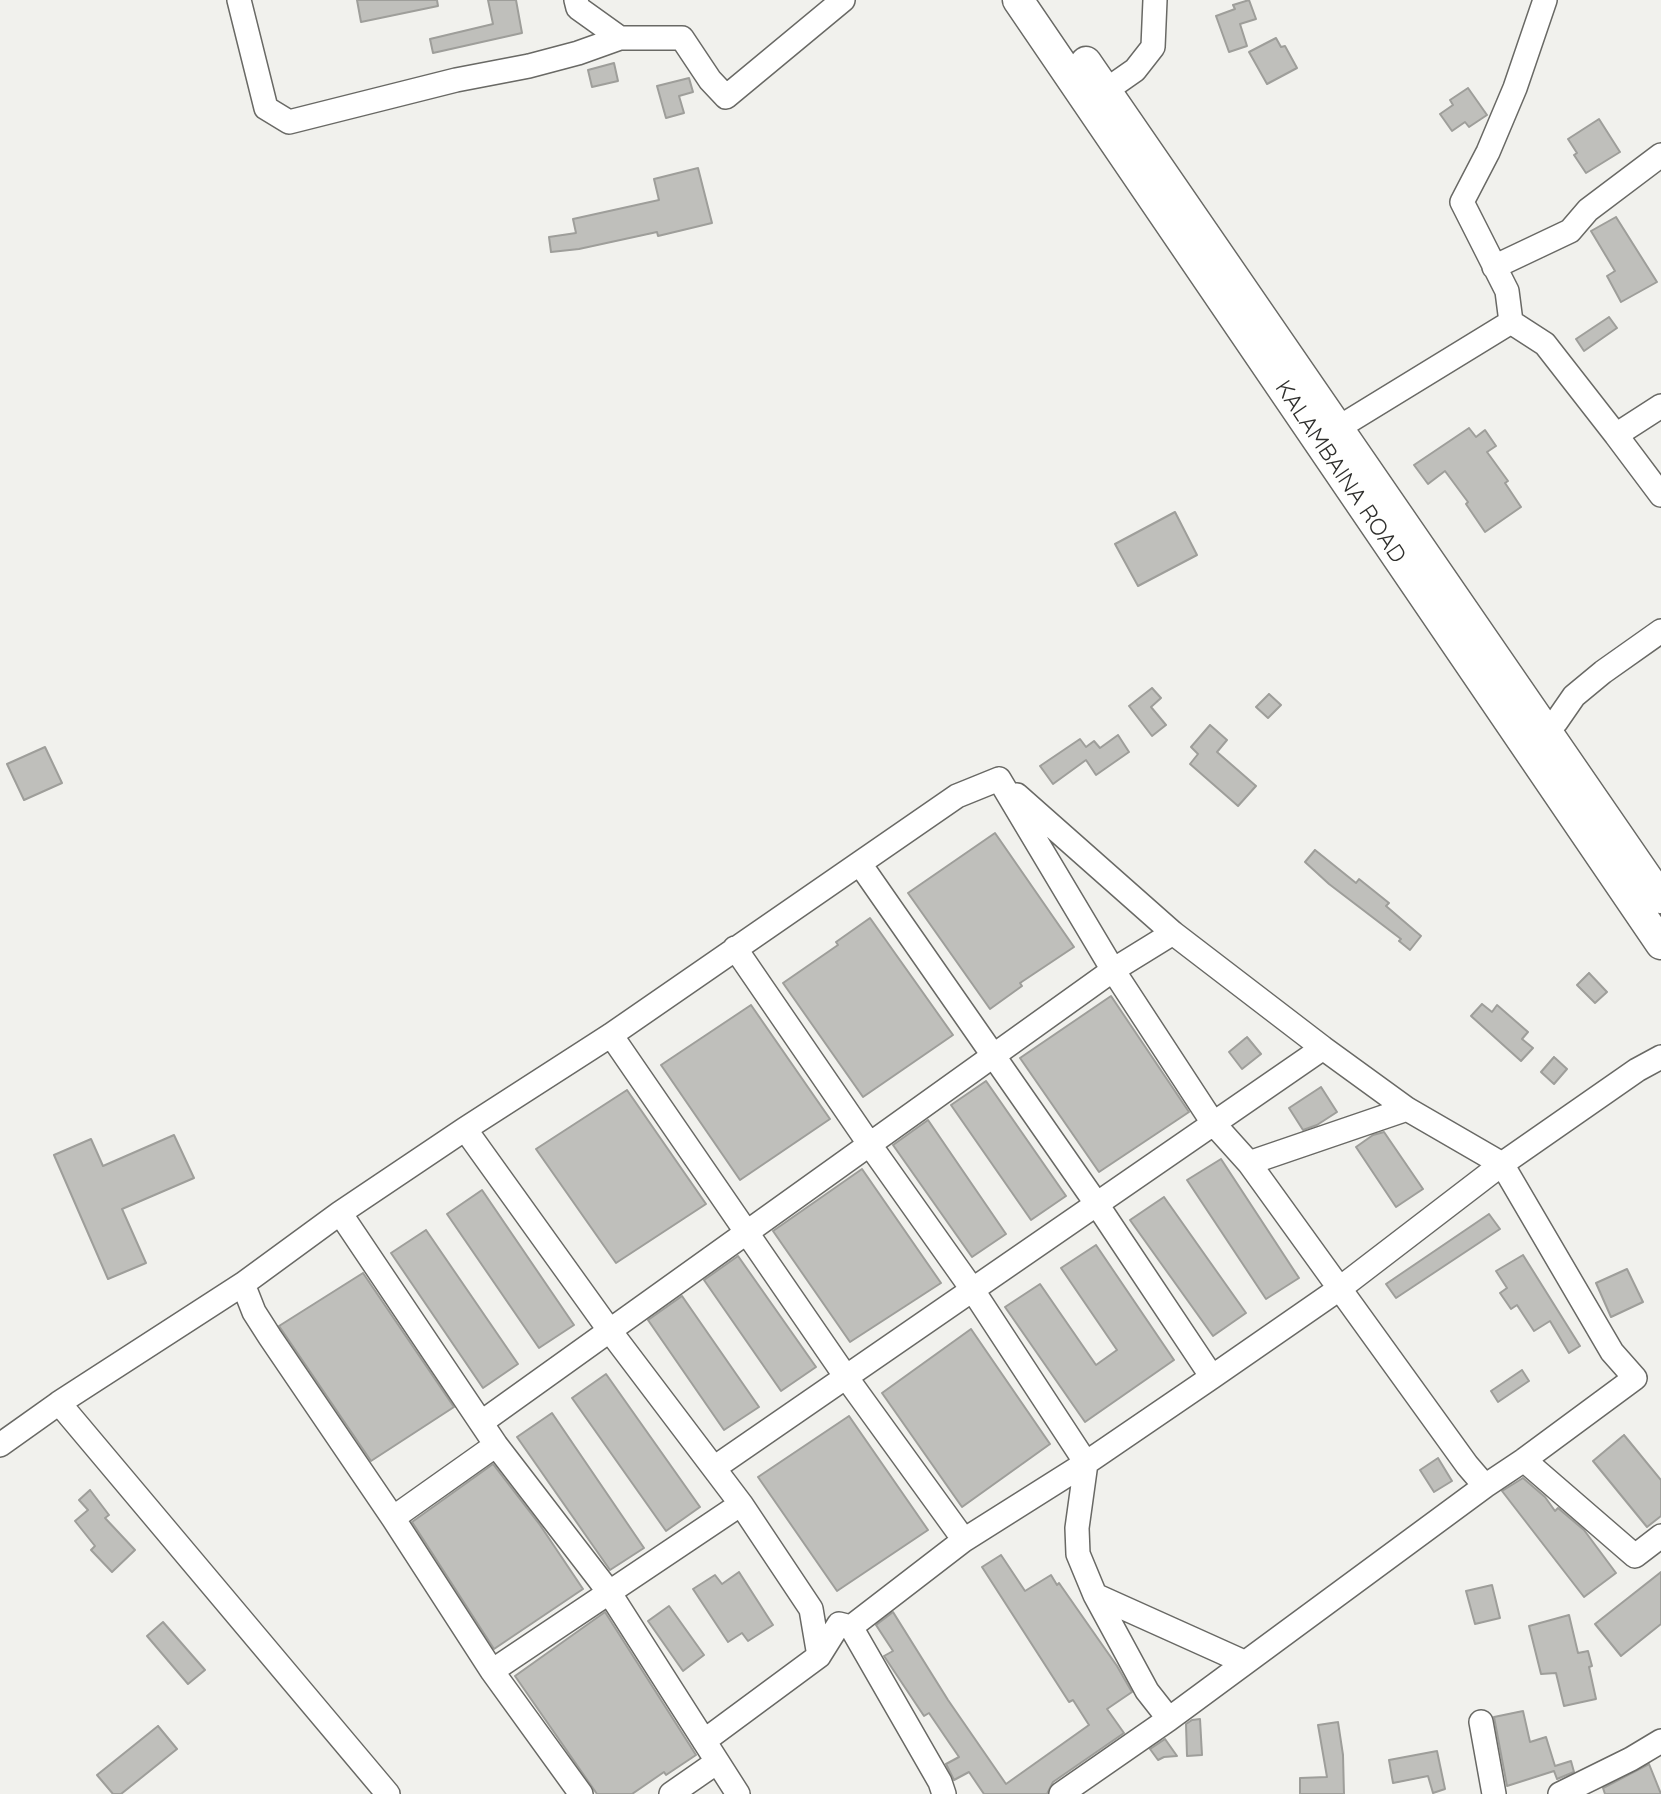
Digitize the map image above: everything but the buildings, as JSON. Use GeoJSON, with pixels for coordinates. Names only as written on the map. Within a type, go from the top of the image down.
{"type":"FeatureCollection","features":[{"type":"Feature","properties":{"kind":"main road","name":"KALAMBAINA ROAD"},"geometry":{"type":"LineString","coordinates":[[1018,0],[1661,944]]}},
{"type":"Feature","properties":{"kind":"main road"},"geometry":{"type":"LineString","coordinates":[[1043,0],[1544,727],[1652,867],[1661,898]]}},
{"type":"Feature","properties":{"kind":"street"},"geometry":{"type":"LineString","coordinates":[[239,0],[265,108],[289,122],[456,80],[541,63],[620,38],[682,38],[710,80],[726,97],[843,0]]}},
{"type":"Feature","properties":{"kind":"street"},"geometry":{"type":"LineString","coordinates":[[576,0],[578,8],[620,38]]}},
{"type":"Feature","properties":{"kind":"street"},"geometry":{"type":"LineString","coordinates":[[1105,91],[1135,70],[1153,47],[1155,0]]}},
{"type":"Feature","properties":{"kind":"street"},"geometry":{"type":"LineString","coordinates":[[1545,0],[1515,88],[1488,152],[1462,202],[1507,291],[1511,322],[1545,344],[1661,495]]}},
{"type":"Feature","properties":{"kind":"street"},"geometry":{"type":"LineString","coordinates":[[1494,267],[1570,232],[1588,210],[1661,155]]}},
{"type":"Feature","properties":{"kind":"street"},"geometry":{"type":"LineString","coordinates":[[1338,428],[1511,322]]}},
{"type":"Feature","properties":{"kind":"street"},"geometry":{"type":"LineString","coordinates":[[1616,435],[1661,405]]}},
{"type":"Feature","properties":{"kind":"street"},"geometry":{"type":"LineString","coordinates":[[1544,727],[1556,722],[1574,696],[1661,631]]}},
{"type":"Feature","properties":{"kind":"street"},"geometry":{"type":"LineString","coordinates":[[0,1445],[59,1403],[243,1284],[340,1213],[465,1129],[611,1035],[957,796],[999,779]]}},
{"type":"Feature","properties":{"kind":"street"},"geometry":{"type":"LineString","coordinates":[[999,779],[1173,933],[1323,1048],[1407,1109],[1502,1164],[1612,1352],[1635,1378],[1169,1719],[1061,1794]]}},
{"type":"Feature","properties":{"kind":"street"},"geometry":{"type":"LineString","coordinates":[[999,779],[1113,970],[1213,1123],[1249,1163],[1467,1465],[1485,1486]]}},
{"type":"Feature","properties":{"kind":"street"},"geometry":{"type":"LineString","coordinates":[[860,863],[1096,1203],[1212,1377]]}},
{"type":"Feature","properties":{"kind":"street"},"geometry":{"type":"LineString","coordinates":[[482,1422],[1113,970],[1173,933]]}},
{"type":"Feature","properties":{"kind":"street"},"geometry":{"type":"LineString","coordinates":[[735,948],[972,1289],[1086,1463],[1077,1528],[1078,1553],[1095,1595],[1147,1691],[1169,1719]]}},
{"type":"Feature","properties":{"kind":"street"},"geometry":{"type":"LineString","coordinates":[[611,1035],[846,1377],[964,1540]]}},
{"type":"Feature","properties":{"kind":"street"},"geometry":{"type":"LineString","coordinates":[[714,1468],[1323,1048]]}},
{"type":"Feature","properties":{"kind":"street"},"geometry":{"type":"LineString","coordinates":[[704,1741],[819,1656],[845,1626],[964,1540],[1086,1463],[1339,1289],[1502,1164],[1637,1070],[1661,1057]]}},
{"type":"Feature","properties":{"kind":"street"},"geometry":{"type":"LineString","coordinates":[[1249,1163],[1407,1109]]}},
{"type":"Feature","properties":{"kind":"street"},"geometry":{"type":"LineString","coordinates":[[465,1129],[610,1331],[741,1504],[811,1609],[819,1656]]}},
{"type":"Feature","properties":{"kind":"street"},"geometry":{"type":"LineString","coordinates":[[340,1213],[496,1445],[609,1592],[738,1794]]}},
{"type":"Feature","properties":{"kind":"street"},"geometry":{"type":"LineString","coordinates":[[243,1284],[254,1312],[270,1337],[393,1518],[492,1671],[581,1794]]}},
{"type":"Feature","properties":{"kind":"street"},"geometry":{"type":"LineString","coordinates":[[59,1403],[388,1794]]}},
{"type":"Feature","properties":{"kind":"street"},"geometry":{"type":"LineString","coordinates":[[393,1518],[496,1445]]}},
{"type":"Feature","properties":{"kind":"street"},"geometry":{"type":"LineString","coordinates":[[1524,1460],[1635,1556],[1661,1536]]}},
{"type":"Feature","properties":{"kind":"street"},"geometry":{"type":"LineString","coordinates":[[492,1671],[741,1504]]}},
{"type":"Feature","properties":{"kind":"street"},"geometry":{"type":"LineString","coordinates":[[1095,1595],[1244,1662]]}},
{"type":"Feature","properties":{"kind":"street"},"geometry":{"type":"LineString","coordinates":[[811,1609],[845,1626],[940,1782],[944,1794]]}},
{"type":"Feature","properties":{"kind":"street"},"geometry":{"type":"LineString","coordinates":[[1481,1722],[1494,1794]]}},
{"type":"Feature","properties":{"kind":"street"},"geometry":{"type":"LineString","coordinates":[[1560,1794],[1661,1741]]}},
{"type":"Feature","properties":{"kind":"street"},"geometry":{"type":"LineString","coordinates":[[671,1794],[717,1762]]}}]}
